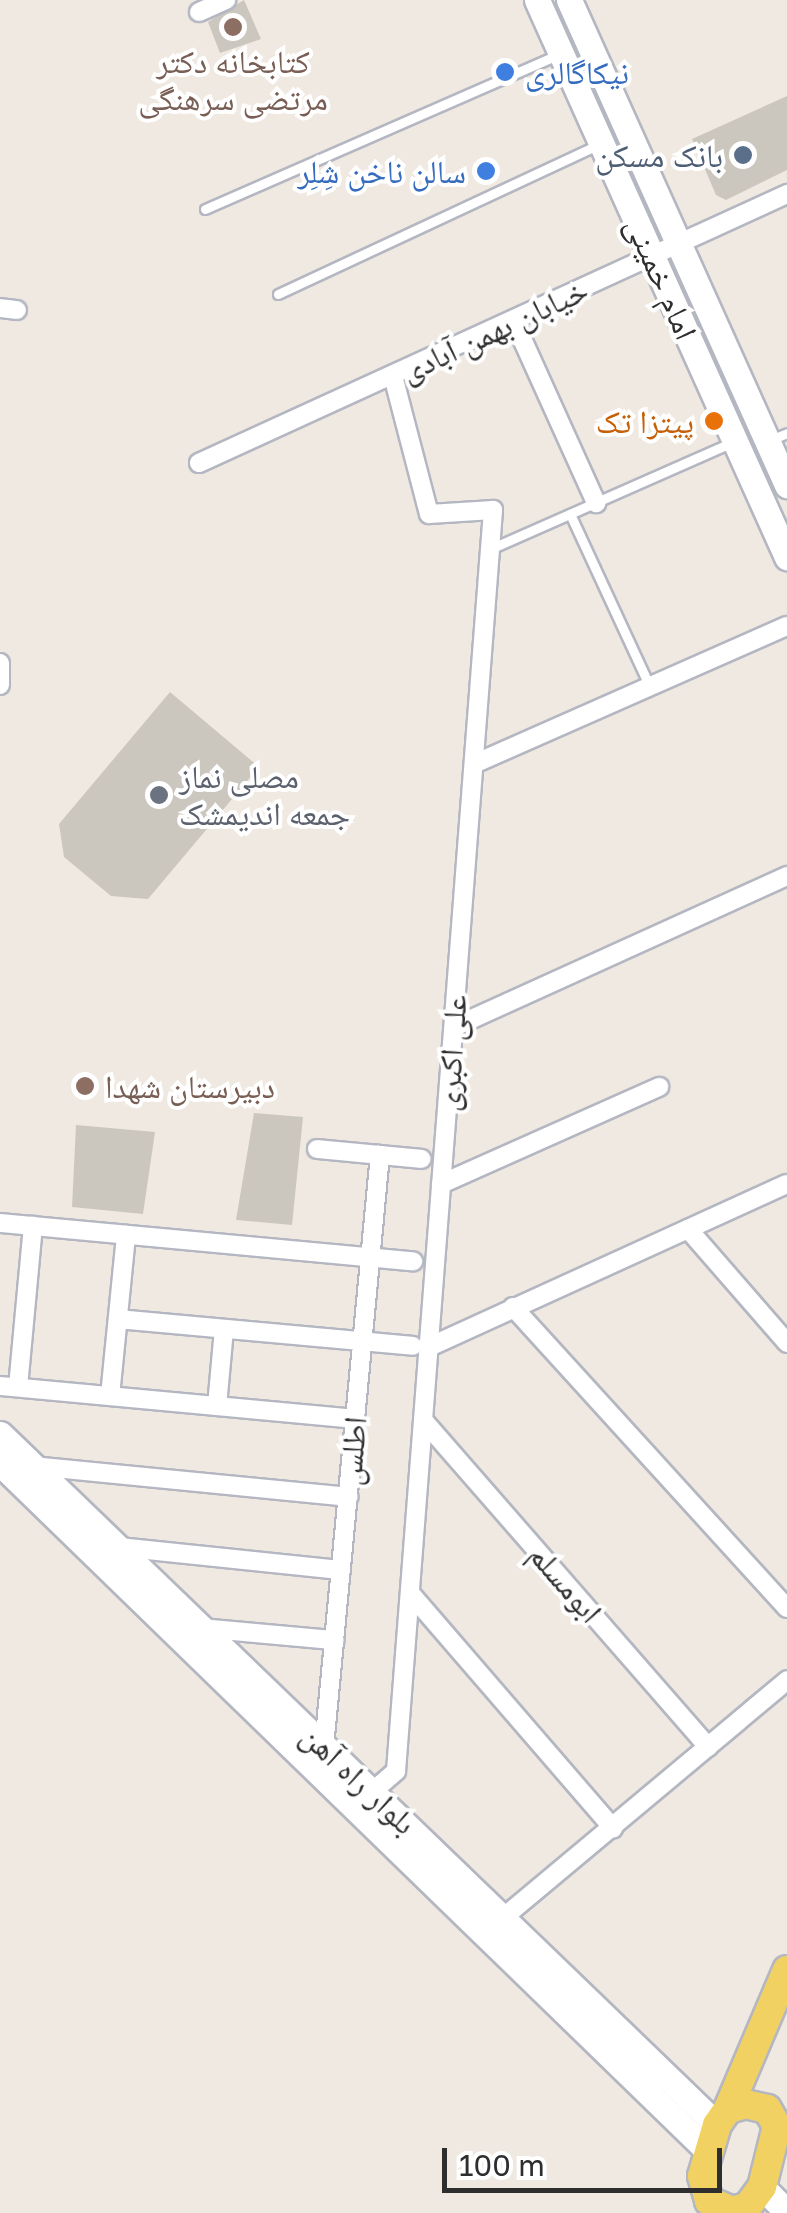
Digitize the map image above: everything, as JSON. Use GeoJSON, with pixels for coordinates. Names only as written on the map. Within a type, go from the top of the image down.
{"type":"FeatureCollection","features":[{"type":"Feature","properties":{"kind":"main road"},"geometry":{"type":"LineString","coordinates":[[718,2128],[758,2106],[782,2133],[750,2202],[720,2207],[699,2203],[718,2128],[787,1970]]}},
{"type":"Feature","properties":{"kind":"street"},"geometry":{"type":"LineString","coordinates":[[199,12],[226,0]]}},
{"type":"Feature","properties":{"kind":"street","name":"امام خمینی"},"geometry":{"type":"LineString","coordinates":[[536,0],[787,557]]}},
{"type":"Feature","properties":{"kind":"street","name":"امام خمینی"},"geometry":{"type":"LineString","coordinates":[[569,0],[679,244],[777,437],[787,485]]}},
{"type":"Feature","properties":{"kind":"street","name":"خیابان بهمن آبادی"},"geometry":{"type":"LineString","coordinates":[[199,463],[787,194]]}},
{"type":"Feature","properties":{"kind":"street"},"geometry":{"type":"LineString","coordinates":[[514,320],[596,502]]}},
{"type":"Feature","properties":{"kind":"street","name":"علی اکبری"},"geometry":{"type":"LineString","coordinates":[[372,1792],[396,1770],[423,1420],[421,1346],[441,1184],[493,510],[429,514],[393,376]]}},
{"type":"Feature","properties":{"kind":"street"},"geometry":{"type":"LineString","coordinates":[[474,764],[787,626]]}},
{"type":"Feature","properties":{"kind":"street"},"geometry":{"type":"LineString","coordinates":[[0,685],[1,663]]}},
{"type":"Feature","properties":{"kind":"street"},"geometry":{"type":"LineString","coordinates":[[454,1027],[787,876]]}},
{"type":"Feature","properties":{"kind":"street"},"geometry":{"type":"LineString","coordinates":[[441,1184],[659,1088]]}},
{"type":"Feature","properties":{"kind":"street"},"geometry":{"type":"LineString","coordinates":[[317,1149],[422,1159]]}},
{"type":"Feature","properties":{"kind":"street","name":"اطلس"},"geometry":{"type":"LineString","coordinates":[[324,1747],[380,1155]]}},
{"type":"Feature","properties":{"kind":"street"},"geometry":{"type":"LineString","coordinates":[[118,1319],[421,1346],[787,1184]]}},
{"type":"Feature","properties":{"kind":"street"},"geometry":{"type":"LineString","coordinates":[[0,1223],[414,1262]]}},
{"type":"Feature","properties":{"kind":"street"},"geometry":{"type":"LineString","coordinates":[[33,1226],[9,1387],[355,1419]]}},
{"type":"Feature","properties":{"kind":"street"},"geometry":{"type":"LineString","coordinates":[[688,1229],[787,1343]]}},
{"type":"Feature","properties":{"kind":"street"},"geometry":{"type":"LineString","coordinates":[[110,1396],[126,1234]]}},
{"type":"Feature","properties":{"kind":"street"},"geometry":{"type":"LineString","coordinates":[[514,1307],[787,1608]]}},
{"type":"Feature","properties":{"kind":"street"},"geometry":{"type":"LineString","coordinates":[[217,1406],[224,1328]]}},
{"type":"Feature","properties":{"kind":"street","name":"ابومسلم"},"geometry":{"type":"LineString","coordinates":[[423,1420],[708,1747]]}},
{"type":"Feature","properties":{"kind":"street","name":"بلوار راه آهن"},"geometry":{"type":"LineString","coordinates":[[0,1434],[504,1916],[718,2128]]}},
{"type":"Feature","properties":{"kind":"street","name":"بلوار راه آهن"},"geometry":{"type":"LineString","coordinates":[[0,1462],[718,2128]]}},
{"type":"Feature","properties":{"kind":"street"},"geometry":{"type":"LineString","coordinates":[[34,1466],[348,1497]]}},
{"type":"Feature","properties":{"kind":"street"},"geometry":{"type":"LineString","coordinates":[[118,1548],[341,1570]]}},
{"type":"Feature","properties":{"kind":"street"},"geometry":{"type":"LineString","coordinates":[[410,1593],[613,1828]]}},
{"type":"Feature","properties":{"kind":"street"},"geometry":{"type":"LineString","coordinates":[[200,1628],[334,1640]]}},
{"type":"Feature","properties":{"kind":"street"},"geometry":{"type":"LineString","coordinates":[[504,1916],[787,1680]]}},
{"type":"Feature","properties":{"kind":"street"},"geometry":{"type":"LineString","coordinates":[[750,2202],[787,2212]]}},
{"type":"Feature","properties":{"kind":"lane"},"geometry":{"type":"LineString","coordinates":[[204,209],[560,54]]}},
{"type":"Feature","properties":{"kind":"lane"},"geometry":{"type":"LineString","coordinates":[[278,294],[601,143]]}},
{"type":"Feature","properties":{"kind":"lane"},"geometry":{"type":"LineString","coordinates":[[490,549],[735,441]]}},
{"type":"Feature","properties":{"kind":"lane"},"geometry":{"type":"LineString","coordinates":[[570,514],[650,687]]}},
{"type":"Feature","properties":{"kind":"building","name":"کتابخانه دکتر مرتضی سرهنگی"},"geometry":{"type":"Polygon","coordinates":[[[244,0],[261,39],[220,53],[208,22],[244,0]]]}},
{"type":"Feature","properties":{"kind":"building","name":"بانک مسکن"},"geometry":{"type":"Polygon","coordinates":[[[787,96],[787,170],[726,200],[716,195],[692,139],[787,96]]]}},
{"type":"Feature","properties":{"kind":"building","name":"مصلی نماز جمعه اندیمشک"},"geometry":{"type":"Polygon","coordinates":[[[170,692],[259,767],[148,899],[111,896],[64,857],[59,824],[170,692]]]}},
{"type":"Feature","properties":{"kind":"building"},"geometry":{"type":"Polygon","coordinates":[[[254,1113],[303,1117],[292,1225],[236,1220],[254,1113]]]}},
{"type":"Feature","properties":{"kind":"building"},"geometry":{"type":"Polygon","coordinates":[[[76,1125],[155,1132],[143,1214],[72,1207],[76,1125]]]}},
{"type":"Feature","properties":{"kind":"place","name":"کتابخانه دکتر مرتضی سرهنگی"},"geometry":{"type":"Point","coordinates":[233,27]}},
{"type":"Feature","properties":{"kind":"place","name":"نیکاگالری"},"geometry":{"type":"Point","coordinates":[505,72]}},
{"type":"Feature","properties":{"kind":"place","name":"بانک مسکن"},"geometry":{"type":"Point","coordinates":[743,155]}},
{"type":"Feature","properties":{"kind":"place","name":"سالن ناخن شِلِر"},"geometry":{"type":"Point","coordinates":[486,171]}},
{"type":"Feature","properties":{"kind":"place","name":"پیتزا تک"},"geometry":{"type":"Point","coordinates":[714,421]}},
{"type":"Feature","properties":{"kind":"place","name":"مصلی نماز جمعه اندیمشک"},"geometry":{"type":"Point","coordinates":[159,795]}},
{"type":"Feature","properties":{"kind":"place","name":"دبیرستان شهدا"},"geometry":{"type":"Point","coordinates":[85,1086]}}]}
